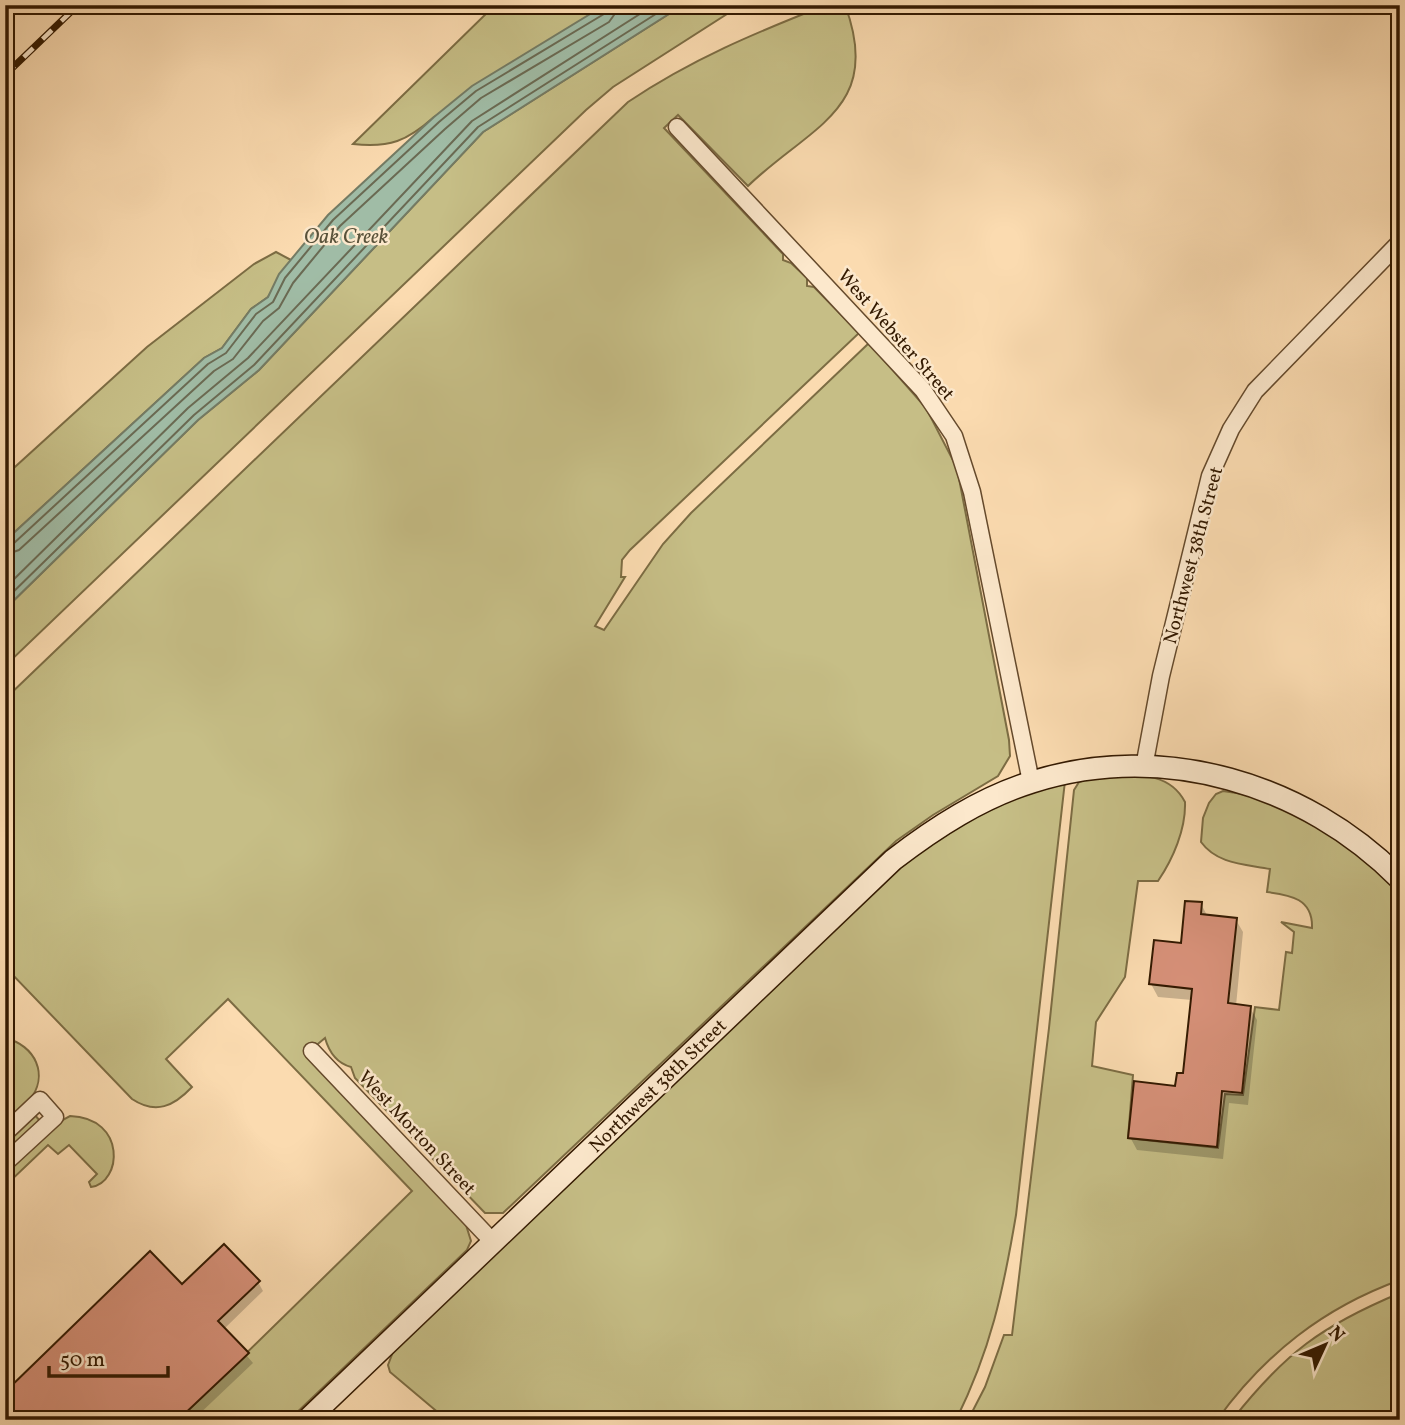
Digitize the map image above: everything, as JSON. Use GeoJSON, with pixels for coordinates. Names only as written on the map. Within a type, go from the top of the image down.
{"type":"FeatureCollection","features":[{"type":"Feature","properties":{"kind":"main road","name":"Northwest 38th Street"},"geometry":{"type":"LineString","coordinates":[[307,1420],[893,860],[951,819],[1031,782],[1076,771],[1144,767],[1216,775],[1283,797],[1353,838],[1400,879]]}},
{"type":"Feature","properties":{"kind":"street","name":"West Webster Street"},"geometry":{"type":"LineString","coordinates":[[677,127],[923,390],[954,436],[972,492],[1031,782]]}},
{"type":"Feature","properties":{"kind":"street","name":"Northwest 38th Street"},"geometry":{"type":"LineString","coordinates":[[1144,767],[1161,676],[1210,476],[1231,429],[1255,391],[1400,242]]}},
{"type":"Feature","properties":{"kind":"street","name":"West Morton Street"},"geometry":{"type":"LineString","coordinates":[[312,1051],[493,1242]]}},
{"type":"Feature","properties":{"kind":"street"},"geometry":{"type":"LineString","coordinates":[[5,1133],[40,1100],[55,1117],[5,1163]]}},
{"type":"Feature","properties":{"kind":"shaded area"},"geometry":{"type":"Polygon","coordinates":[[[495,5],[609,5],[406,137],[388,144],[353,144],[495,5]]]}},
{"type":"Feature","properties":{"kind":"shaded area"},"geometry":{"type":"Polygon","coordinates":[[[683,5],[741,5],[613,87],[586,110],[5,666],[5,609],[198,420],[259,370],[483,132],[683,5]]]}},
{"type":"Feature","properties":{"kind":"shaded area"},"geometry":{"type":"Polygon","coordinates":[[[826,5],[845,5],[855,40],[855,69],[848,92],[834,112],[816,130],[748,186],[678,115],[664,128],[783,254],[783,260],[791,263],[807,278],[807,286],[814,287],[859,333],[630,550],[622,560],[621,577],[625,577],[595,626],[604,630],[663,544],[691,513],[869,343],[926,408],[957,468],[1010,756],[998,776],[896,841],[503,1213],[485,1213],[355,1078],[351,1067],[334,1056],[325,1038],[307,1053],[309,1059],[466,1225],[471,1241],[467,1250],[289,1420],[178,1420],[412,1191],[228,999],[166,1059],[192,1087],[171,1103],[149,1107],[132,1099],[10,972],[5,976],[5,699],[628,102],[724,48],[826,5]]]}},
{"type":"Feature","properties":{"kind":"shaded area"},"geometry":{"type":"Polygon","coordinates":[[[276,252],[291,260],[268,297],[251,309],[222,348],[204,358],[5,541],[5,476],[147,347],[254,264],[276,252]]]}},
{"type":"Feature","properties":{"kind":"shaded area"},"geometry":{"type":"Polygon","coordinates":[[[1099,775],[1136,775],[1159,779],[1178,791],[1185,802],[1181,833],[1164,872],[1158,881],[1138,881],[1125,977],[1096,1022],[1092,1066],[1133,1075],[1128,1138],[1218,1148],[1225,1094],[1243,1095],[1255,1007],[1279,1010],[1286,952],[1292,953],[1294,932],[1281,922],[1312,928],[1309,911],[1299,900],[1267,892],[1270,869],[1223,859],[1201,842],[1203,818],[1216,794],[1223,791],[1243,794],[1309,815],[1400,889],[1400,1280],[1346,1304],[1298,1336],[1255,1374],[1217,1420],[968,1420],[985,1387],[1004,1335],[1012,1335],[1074,790],[1079,782],[1099,775]]]}},
{"type":"Feature","properties":{"kind":"shaded area"},"geometry":{"type":"Polygon","coordinates":[[[1065,781],[1016,1215],[1006,1270],[987,1344],[956,1420],[447,1420],[390,1372],[388,1365],[393,1352],[914,853],[991,806],[1065,781]]]}},
{"type":"Feature","properties":{"kind":"shaded area"},"geometry":{"type":"Polygon","coordinates":[[[5,1038],[24,1047],[36,1062],[39,1071],[35,1091],[29,1101],[5,1124],[5,1110],[10,1105],[5,1100],[5,1038]]]}},
{"type":"Feature","properties":{"kind":"shaded area"},"geometry":{"type":"Polygon","coordinates":[[[33,1113],[41,1122],[5,1156],[5,1140],[33,1113]]]}},
{"type":"Feature","properties":{"kind":"shaded area"},"geometry":{"type":"Polygon","coordinates":[[[70,1116],[89,1119],[102,1127],[110,1138],[114,1151],[113,1163],[109,1174],[101,1183],[91,1187],[89,1182],[97,1174],[69,1145],[58,1154],[48,1145],[5,1186],[5,1171],[57,1123],[70,1116]]]}},
{"type":"Feature","properties":{"kind":"shaded area"},"geometry":{"type":"Polygon","coordinates":[[[1400,1293],[1400,1420],[1232,1420],[1270,1377],[1306,1344],[1348,1317],[1400,1293]]]}},
{"type":"Feature","properties":{"kind":"water","name":"Oak Creek"},"geometry":{"type":"Polygon","coordinates":[[[605,5],[683,5],[483,132],[259,370],[198,420],[5,609],[5,541],[204,358],[222,348],[251,309],[268,297],[279,274],[328,215],[434,117],[472,86],[605,5]]]}},
{"type":"Feature","properties":{"kind":"building"},"geometry":{"type":"Polygon","coordinates":[[[1185,901],[1202,902],[1201,914],[1237,918],[1228,1003],[1251,1006],[1242,1093],[1222,1091],[1217,1147],[1128,1138],[1134,1081],[1175,1086],[1177,1073],[1183,1073],[1192,989],[1149,984],[1154,940],[1181,943],[1185,901]]]}},
{"type":"Feature","properties":{"kind":"building"},"geometry":{"type":"Polygon","coordinates":[[[224,1244],[260,1281],[218,1321],[249,1353],[178,1420],[5,1420],[5,1392],[150,1251],[182,1284],[224,1244]]]}},
{"type":"Feature","properties":{"kind":"railway"},"geometry":{"type":"LineString","coordinates":[[5,75],[78,5]]}}]}
